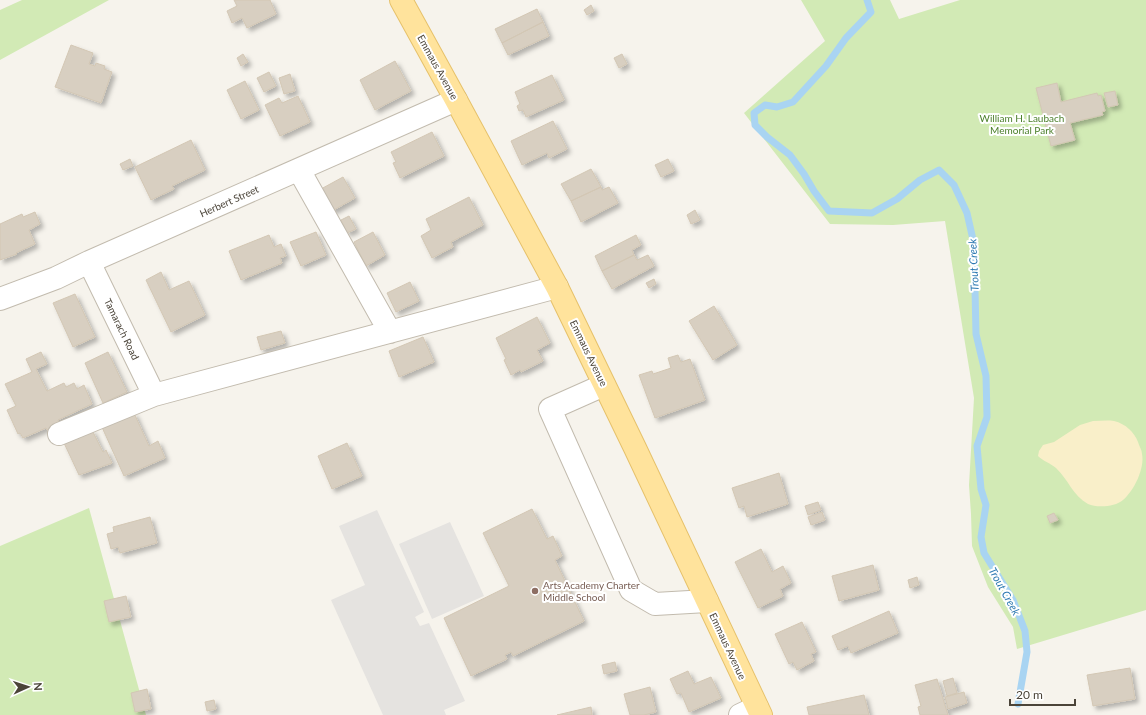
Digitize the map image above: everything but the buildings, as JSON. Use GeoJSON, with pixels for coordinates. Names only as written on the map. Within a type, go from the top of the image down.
{"type":"FeatureCollection","features":[{"type":"Feature","properties":{"kind":"main road","name":"Emmaus Avenue"},"geometry":{"type":"LineString","coordinates":[[401,0],[557,287],[707,601],[753,712]]}},
{"type":"Feature","properties":{"kind":"street","name":"Herbert Street"},"geometry":{"type":"LineString","coordinates":[[0,299],[56,278],[89,262],[456,100]]}},
{"type":"Feature","properties":{"kind":"street"},"geometry":{"type":"LineString","coordinates":[[299,170],[390,332]]}},
{"type":"Feature","properties":{"kind":"street","name":"Tamarach Road"},"geometry":{"type":"LineString","coordinates":[[89,262],[154,395]]}},
{"type":"Feature","properties":{"kind":"street"},"geometry":{"type":"LineString","coordinates":[[59,434],[154,395],[557,287]]}},
{"type":"Feature","properties":{"kind":"street"},"geometry":{"type":"LineString","coordinates":[[604,385],[550,409],[631,590],[655,604],[707,601]]}},
{"type":"Feature","properties":{"kind":"green space"},"geometry":{"type":"Polygon","coordinates":[[[22,0],[109,0],[0,60],[0,10],[22,0]]]}},
{"type":"Feature","properties":{"kind":"green space","name":"William H. Laubach Memorial Park"},"geometry":{"type":"Polygon","coordinates":[[[801,0],[890,0],[899,19],[960,0],[1146,0],[1146,610],[1017,649],[1013,627],[988,587],[972,546],[969,485],[974,398],[945,221],[893,225],[830,224],[744,113],[825,41],[801,0]]]}},
{"type":"Feature","properties":{"kind":"green space"},"geometry":{"type":"Polygon","coordinates":[[[89,508],[146,715],[0,715],[0,546],[89,508]]]}},
{"type":"Feature","properties":{"kind":"sand"},"geometry":{"type":"Polygon","coordinates":[[[1093,421],[1114,421],[1126,426],[1134,435],[1142,452],[1142,466],[1138,479],[1131,491],[1120,502],[1106,506],[1096,506],[1083,501],[1078,497],[1056,468],[1038,456],[1043,445],[1054,442],[1080,425],[1093,421]]]}},
{"type":"Feature","properties":{"kind":"shaded area"},"geometry":{"type":"Polygon","coordinates":[[[377,510],[424,612],[415,617],[420,626],[429,623],[465,701],[444,710],[446,715],[383,715],[331,600],[365,585],[339,526],[377,510]]]}},
{"type":"Feature","properties":{"kind":"shaded area"},"geometry":{"type":"Polygon","coordinates":[[[450,522],[484,596],[432,619],[399,544],[450,522]]]}},
{"type":"Feature","properties":{"kind":"waterway","name":"Trout Creek"},"geometry":{"type":"LineString","coordinates":[[867,0],[871,12],[846,38],[826,66],[793,102],[777,107],[765,105],[754,113],[755,125],[767,137],[790,155],[829,211],[872,213],[897,199],[920,180],[939,170],[954,185],[967,213],[974,244],[976,334],[986,376],[987,417],[977,446],[981,489],[986,505],[981,537],[984,553],[1013,600],[1025,631],[1027,652],[1018,704]]}},
{"type":"Feature","properties":{"kind":"place","name":"Arts Academy Charter Middle School"},"geometry":{"type":"Point","coordinates":[535,591]}}]}
